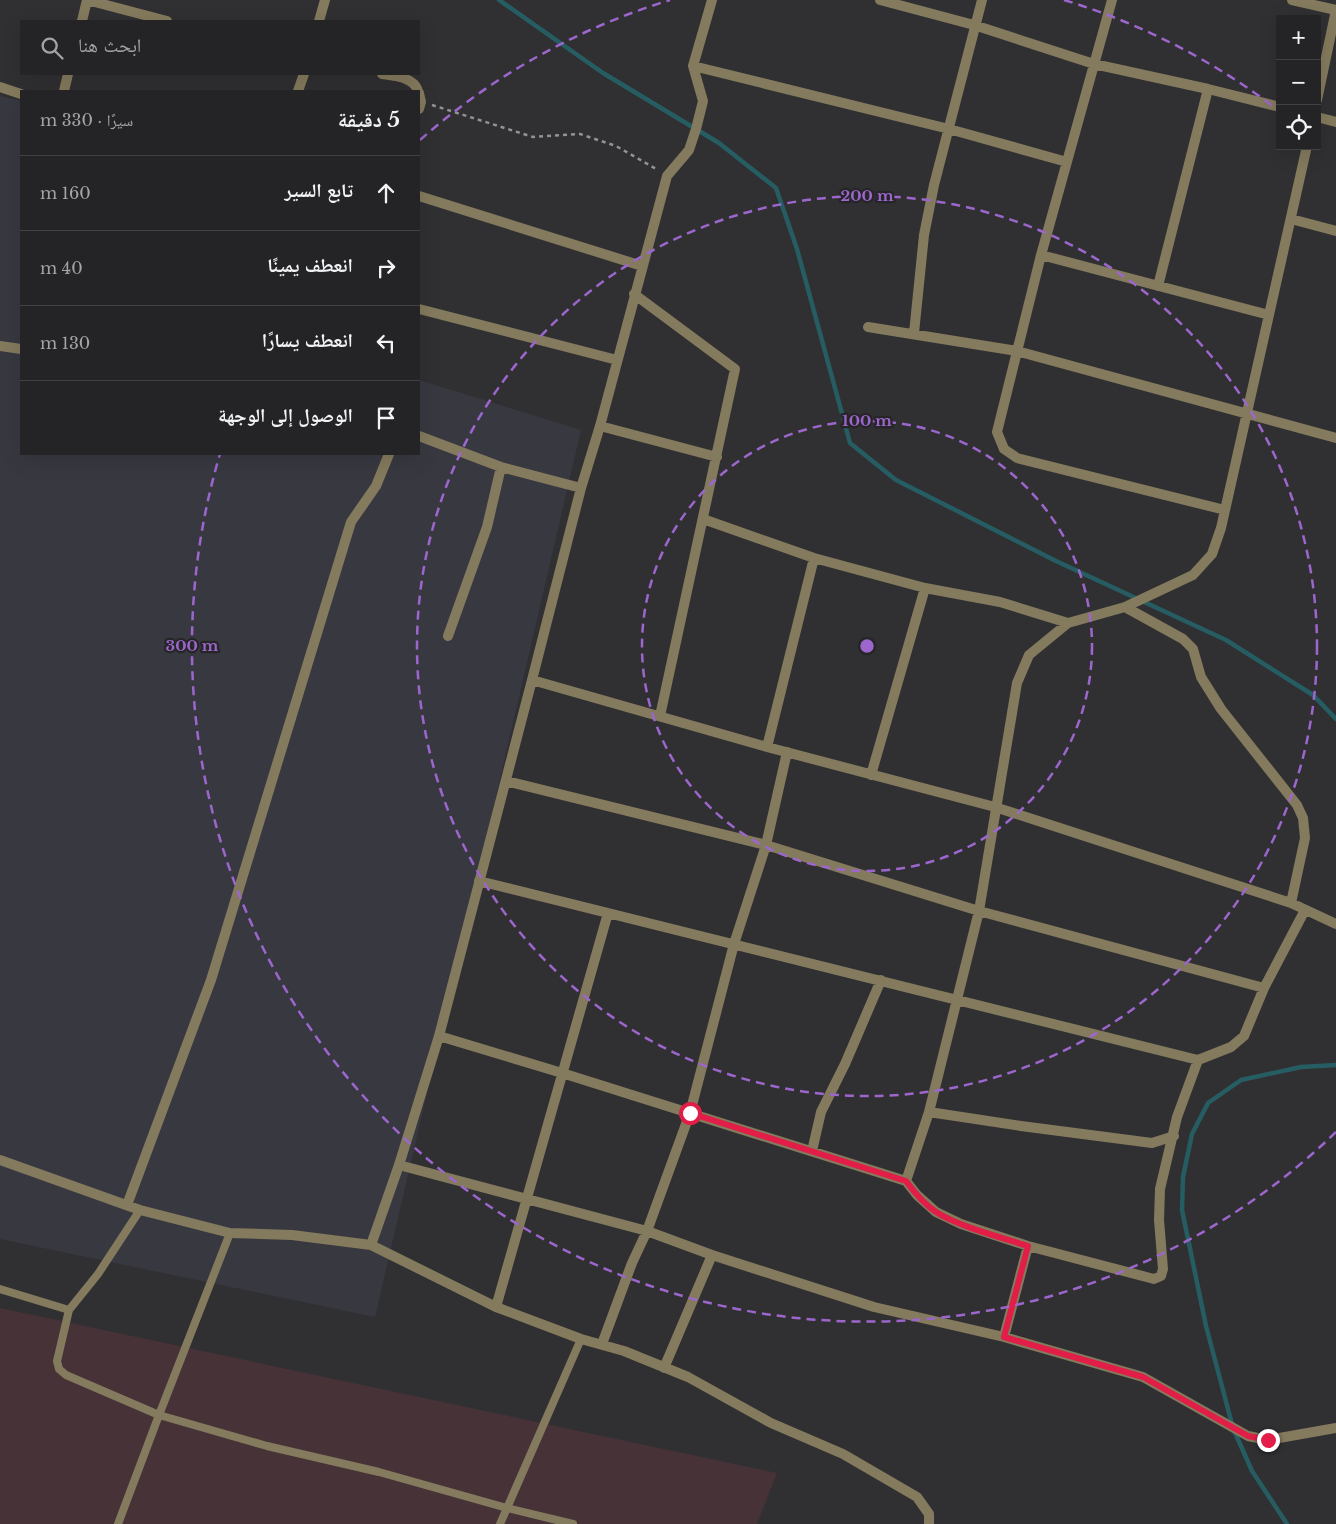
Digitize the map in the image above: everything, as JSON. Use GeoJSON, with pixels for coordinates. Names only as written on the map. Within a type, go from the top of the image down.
{"type":"FeatureCollection","features":[{"type":"Feature","properties":{"kind":"street"},"geometry":{"type":"LineString","coordinates":[[82,20],[87,0],[164,20]]}},
{"type":"Feature","properties":{"kind":"street"},"geometry":{"type":"LineString","coordinates":[[319,20],[325,0]]}},
{"type":"Feature","properties":{"kind":"street"},"geometry":{"type":"LineString","coordinates":[[371,1245],[399,1165],[438,1036],[506,781],[580,488],[600,426],[667,176],[689,150],[701,111],[703,101],[693,66],[712,0]]}},
{"type":"Feature","properties":{"kind":"street"},"geometry":{"type":"LineString","coordinates":[[880,0],[974,25],[1094,64],[1276,106]]}},
{"type":"Feature","properties":{"kind":"street"},"geometry":{"type":"LineString","coordinates":[[914,333],[924,235],[948,129],[982,0]]}},
{"type":"Feature","properties":{"kind":"street"},"geometry":{"type":"LineString","coordinates":[[1112,0],[1040,255],[997,432],[1004,449],[1017,458],[1225,510]]}},
{"type":"Feature","properties":{"kind":"street"},"geometry":{"type":"LineString","coordinates":[[1292,0],[1336,10],[1321,81]]}},
{"type":"Feature","properties":{"kind":"street"},"geometry":{"type":"LineString","coordinates":[[693,66],[948,129],[1067,162]]}},
{"type":"Feature","properties":{"kind":"street"},"geometry":{"type":"LineString","coordinates":[[64,90],[68,75]]}},
{"type":"Feature","properties":{"kind":"street"},"geometry":{"type":"LineString","coordinates":[[298,90],[304,75]]}},
{"type":"Feature","properties":{"kind":"street"},"geometry":{"type":"LineString","coordinates":[[387,75],[407,79],[417,90]]}},
{"type":"Feature","properties":{"kind":"street"},"geometry":{"type":"LineString","coordinates":[[0,87],[20,94]]}},
{"type":"Feature","properties":{"kind":"street"},"geometry":{"type":"LineString","coordinates":[[1158,286],[1208,89]]}},
{"type":"Feature","properties":{"kind":"street"},"geometry":{"type":"LineString","coordinates":[[1321,118],[1336,122]]}},
{"type":"Feature","properties":{"kind":"street"},"geometry":{"type":"LineString","coordinates":[[906,1181],[929,1112],[979,911],[1017,683],[1029,655],[1068,623],[1125,607],[1193,574],[1212,554],[1221,528],[1306,150]]}},
{"type":"Feature","properties":{"kind":"street"},"geometry":{"type":"LineString","coordinates":[[420,196],[642,266]]}},
{"type":"Feature","properties":{"kind":"street"},"geometry":{"type":"LineString","coordinates":[[1291,219],[1336,230]]}},
{"type":"Feature","properties":{"kind":"street"},"geometry":{"type":"LineString","coordinates":[[1040,255],[1269,315]]}},
{"type":"Feature","properties":{"kind":"street"},"geometry":{"type":"LineString","coordinates":[[634,294],[735,369],[660,716]]}},
{"type":"Feature","properties":{"kind":"street"},"geometry":{"type":"LineString","coordinates":[[420,309],[617,360]]}},
{"type":"Feature","properties":{"kind":"street"},"geometry":{"type":"LineString","coordinates":[[868,327],[1017,351],[1336,438]]}},
{"type":"Feature","properties":{"kind":"street"},"geometry":{"type":"LineString","coordinates":[[0,346],[20,349]]}},
{"type":"Feature","properties":{"kind":"street"},"geometry":{"type":"LineString","coordinates":[[600,426],[717,457]]}},
{"type":"Feature","properties":{"kind":"street"},"geometry":{"type":"LineString","coordinates":[[420,436],[501,467],[580,488]]}},
{"type":"Feature","properties":{"kind":"street"},"geometry":{"type":"LineString","coordinates":[[127,1205],[210,980],[351,522],[376,486],[389,455]]}},
{"type":"Feature","properties":{"kind":"street"},"geometry":{"type":"LineString","coordinates":[[448,636],[487,527],[501,467]]}},
{"type":"Feature","properties":{"kind":"street"},"geometry":{"type":"LineString","coordinates":[[703,519],[814,558],[925,588],[1000,602],[1068,623]]}},
{"type":"Feature","properties":{"kind":"street"},"geometry":{"type":"LineString","coordinates":[[767,747],[814,558]]}},
{"type":"Feature","properties":{"kind":"street"},"geometry":{"type":"LineString","coordinates":[[871,775],[925,588]]}},
{"type":"Feature","properties":{"kind":"street"},"geometry":{"type":"LineString","coordinates":[[1125,607],[1182,639],[1193,649],[1201,677],[1222,709],[1296,805],[1303,818],[1305,838],[1291,903]]}},
{"type":"Feature","properties":{"kind":"street"},"geometry":{"type":"LineString","coordinates":[[532,680],[767,747],[996,807],[1291,903],[1336,924]]}},
{"type":"Feature","properties":{"kind":"street"},"geometry":{"type":"LineString","coordinates":[[602,1344],[632,1263],[647,1231],[690,1113],[734,944],[766,845],[788,752]]}},
{"type":"Feature","properties":{"kind":"street"},"geometry":{"type":"LineString","coordinates":[[506,781],[766,845],[979,911],[1264,988]]}},
{"type":"Feature","properties":{"kind":"street"},"geometry":{"type":"LineString","coordinates":[[480,881],[1198,1060],[1231,1047],[1244,1036],[1264,988],[1305,910]]}},
{"type":"Feature","properties":{"kind":"street"},"geometry":{"type":"LineString","coordinates":[[496,1307],[608,913]]}},
{"type":"Feature","properties":{"kind":"street"},"geometry":{"type":"LineString","coordinates":[[812,1151],[821,1112],[845,1064],[881,980]]}},
{"type":"Feature","properties":{"kind":"street"},"geometry":{"type":"LineString","coordinates":[[438,1036],[906,1181],[917,1195],[936,1212],[961,1224],[1028,1246],[1154,1279],[1161,1276],[1163,1270],[1159,1220],[1160,1189],[1177,1117],[1198,1060]]}},
{"type":"Feature","properties":{"kind":"street"},"geometry":{"type":"LineString","coordinates":[[929,1112],[1152,1143],[1174,1136]]}},
{"type":"Feature","properties":{"kind":"street"},"geometry":{"type":"LineString","coordinates":[[0,1160],[140,1210],[230,1233],[292,1235],[371,1245],[496,1307],[581,1339],[624,1351],[688,1378],[771,1423],[843,1454],[917,1497],[928,1514],[929,1524]]}},
{"type":"Feature","properties":{"kind":"street"},"geometry":{"type":"LineString","coordinates":[[399,1165],[647,1231],[712,1255],[874,1307],[1004,1337],[1143,1377],[1248,1436],[1268,1440],[1336,1428]]}},
{"type":"Feature","properties":{"kind":"street"},"geometry":{"type":"LineString","coordinates":[[1004,1337],[1028,1246]]}},
{"type":"Feature","properties":{"kind":"street"},"geometry":{"type":"LineString","coordinates":[[664,1368],[712,1255]]}},
{"type":"Feature","properties":{"kind":"lane"},"geometry":{"type":"LineString","coordinates":[[140,1210],[98,1274],[68,1310],[57,1361],[59,1369],[66,1375],[158,1415],[267,1446],[379,1472],[507,1508],[573,1524]]}},
{"type":"Feature","properties":{"kind":"lane"},"geometry":{"type":"LineString","coordinates":[[118,1524],[158,1415],[230,1233]]}},
{"type":"Feature","properties":{"kind":"lane"},"geometry":{"type":"LineString","coordinates":[[0,1289],[68,1310]]}},
{"type":"Feature","properties":{"kind":"lane"},"geometry":{"type":"LineString","coordinates":[[500,1524],[581,1339]]}},
{"type":"Feature","properties":{"kind":"path"},"geometry":{"type":"LineString","coordinates":[[420,99],[533,137],[580,134],[616,146],[667,176]]}},
{"type":"Feature","properties":{"kind":"shaded area"},"geometry":{"type":"Polygon","coordinates":[[[0,96],[20,101],[20,455],[420,455],[420,380],[581,430],[375,1317],[0,1239],[0,96]]]}},
{"type":"Feature","properties":{"kind":"shaded area"},"geometry":{"type":"Polygon","coordinates":[[[0,1308],[777,1473],[757,1524],[0,1524],[0,1308]]]}},
{"type":"Feature","properties":{"kind":"waterway"},"geometry":{"type":"LineString","coordinates":[[499,0],[603,73],[719,143],[776,188],[797,249],[850,443],[896,480],[1056,561],[1226,640],[1313,695],[1336,719]]}},
{"type":"Feature","properties":{"kind":"waterway"},"geometry":{"type":"LineString","coordinates":[[1287,1524],[1252,1471],[1233,1428],[1206,1326],[1182,1210],[1183,1177],[1192,1134],[1208,1103],[1241,1080],[1301,1067],[1336,1065]]}},
{"type":"Feature","properties":{"kind":"route"},"geometry":{"type":"LineString","coordinates":[[690,1113],[906,1181],[917,1195],[936,1212],[961,1224],[1028,1246],[1004,1337],[1143,1377],[1248,1436],[1268,1440]]}}]}
